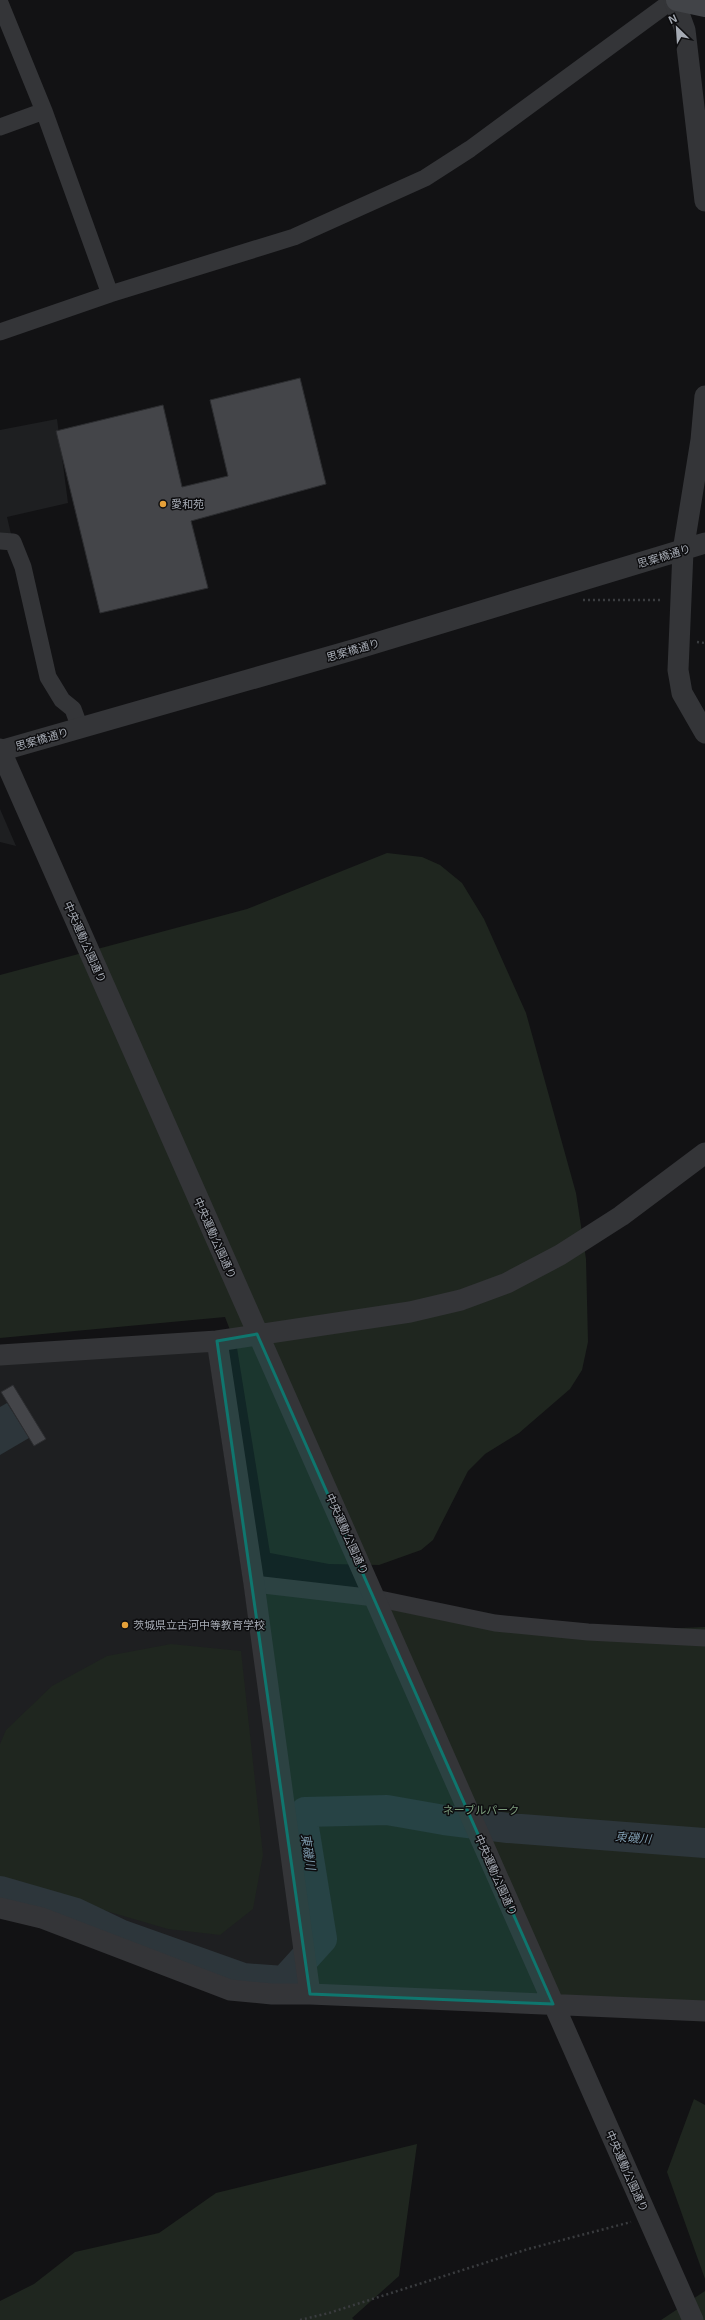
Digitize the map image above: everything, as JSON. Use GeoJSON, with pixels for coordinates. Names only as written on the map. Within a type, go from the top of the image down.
{"type":"FeatureCollection","features":[{"type":"Feature","properties":{"kind":"main road"},"geometry":{"type":"LineString","coordinates":[[677,0],[705,6]]}},
{"type":"Feature","properties":{"kind":"street"},"geometry":{"type":"LineString","coordinates":[[0,332],[110,294],[294,237],[425,178],[470,149],[673,0],[685,30],[698,84],[705,202]]}},
{"type":"Feature","properties":{"kind":"street"},"geometry":{"type":"LineString","coordinates":[[0,2],[44,111],[110,294]]}},
{"type":"Feature","properties":{"kind":"street"},"geometry":{"type":"LineString","coordinates":[[0,127],[44,111]]}},
{"type":"Feature","properties":{"kind":"street"},"geometry":{"type":"LineString","coordinates":[[705,396],[703,441],[683,551],[678,670],[682,693],[705,734]]}},
{"type":"Feature","properties":{"kind":"street"},"geometry":{"type":"LineString","coordinates":[[0,541],[13,542],[23,567],[48,677],[62,700],[73,710],[80,728]]}},
{"type":"Feature","properties":{"kind":"street","name":"思案橋通り"},"geometry":{"type":"LineString","coordinates":[[0,750],[561,588],[705,543]]}},
{"type":"Feature","properties":{"kind":"street","name":"中央運動公園通り"},"geometry":{"type":"LineString","coordinates":[[0,750],[693,2320]]}},
{"type":"Feature","properties":{"kind":"street"},"geometry":{"type":"LineString","coordinates":[[0,1355],[217,1341],[410,1312],[461,1300],[507,1283],[560,1255],[621,1216],[705,1153]]}},
{"type":"Feature","properties":{"kind":"street"},"geometry":{"type":"LineString","coordinates":[[217,1341],[254,1584],[310,1994]]}},
{"type":"Feature","properties":{"kind":"street"},"geometry":{"type":"LineString","coordinates":[[254,1584],[375,1598],[495,1623],[588,1632],[705,1638]]}},
{"type":"Feature","properties":{"kind":"street"},"geometry":{"type":"LineString","coordinates":[[0,1908],[42,1918],[230,1990],[272,1994],[310,1994],[705,2011]]}},
{"type":"Feature","properties":{"kind":"path"},"geometry":{"type":"LineString","coordinates":[[561,588],[580,600],[681,600]]}},
{"type":"Feature","properties":{"kind":"path"},"geometry":{"type":"LineString","coordinates":[[300,2320],[329,2313],[528,2249],[648,2218]]}},
{"type":"Feature","properties":{"kind":"highlighted area"},"geometry":{"type":"Polygon","coordinates":[[[257,1334],[553,2004],[310,1994],[217,1341],[257,1334]]]}},
{"type":"Feature","properties":{"kind":"shaded area"},"geometry":{"type":"Polygon","coordinates":[[[57,419],[68,503],[7,517],[11,534],[0,533],[0,430],[57,419]]]}},
{"type":"Feature","properties":{"kind":"shaded area"},"geometry":{"type":"Polygon","coordinates":[[[0,809],[16,846],[0,842],[0,809]]]}},
{"type":"Feature","properties":{"kind":"shaded area","name":"茨城県立古河中等教育学校"},"geometry":{"type":"Polygon","coordinates":[[[208,1349],[301,1962],[288,1976],[235,1972],[129,1933],[73,1907],[0,1887],[0,1364],[208,1349]]]}},
{"type":"Feature","properties":{"kind":"shaded area"},"geometry":{"type":"Polygon","coordinates":[[[7,1403],[29,1438],[0,1455],[0,1407],[7,1403]]]}},
{"type":"Feature","properties":{"kind":"green space"},"geometry":{"type":"Polygon","coordinates":[[[387,853],[422,857],[440,865],[462,883],[484,919],[526,1013],[576,1193],[586,1259],[588,1342],[582,1370],[570,1389],[519,1433],[485,1454],[468,1471],[433,1540],[421,1550],[379,1565],[329,1564],[270,1553],[237,1348],[225,1317],[0,1338],[0,975],[247,909],[387,853]]]}},
{"type":"Feature","properties":{"kind":"green space","name":"ネーブルパーク"},"geometry":{"type":"Polygon","coordinates":[[[254,1584],[588,1632],[705,1627],[705,2011],[310,1994],[254,1584]]]}},
{"type":"Feature","properties":{"kind":"green space"},"geometry":{"type":"Polygon","coordinates":[[[171,1644],[241,1651],[263,1855],[253,1909],[220,1935],[168,1929],[0,1880],[0,1744],[6,1730],[52,1686],[107,1656],[171,1644]]]}},
{"type":"Feature","properties":{"kind":"green space"},"geometry":{"type":"Polygon","coordinates":[[[694,2099],[705,2105],[705,2279],[667,2172],[694,2099]]]}},
{"type":"Feature","properties":{"kind":"green space"},"geometry":{"type":"Polygon","coordinates":[[[417,2144],[399,2276],[352,2318],[354,2320],[0,2320],[0,2301],[34,2284],[75,2252],[159,2233],[216,2193],[417,2144]]]}},
{"type":"Feature","properties":{"kind":"green space"},"geometry":{"type":"Polygon","coordinates":[[[705,2291],[705,2320],[661,2320],[705,2291]]]}},
{"type":"Feature","properties":{"kind":"building","name":"愛和苑"},"geometry":{"type":"Polygon","coordinates":[[[300,378],[326,484],[191,521],[208,588],[100,613],[56,431],[163,405],[182,487],[228,476],[210,400],[300,378]]]}},
{"type":"Feature","properties":{"kind":"building"},"geometry":{"type":"Polygon","coordinates":[[[13,1385],[46,1439],[34,1446],[1,1392],[13,1385]]]}},
{"type":"Feature","properties":{"kind":"waterway","name":"東磯川"},"geometry":{"type":"LineString","coordinates":[[0,1891],[76,1913],[122,1935],[243,1978],[284,1981],[322,1939],[302,1815],[305,1812],[387,1810],[444,1820],[508,1828],[705,1843]]}},
{"type":"Feature","properties":{"kind":"place","name":"愛和苑"},"geometry":{"type":"Point","coordinates":[163,504]}},
{"type":"Feature","properties":{"kind":"place","name":"茨城県立古河中等教育学校"},"geometry":{"type":"Point","coordinates":[125,1625]}}]}
